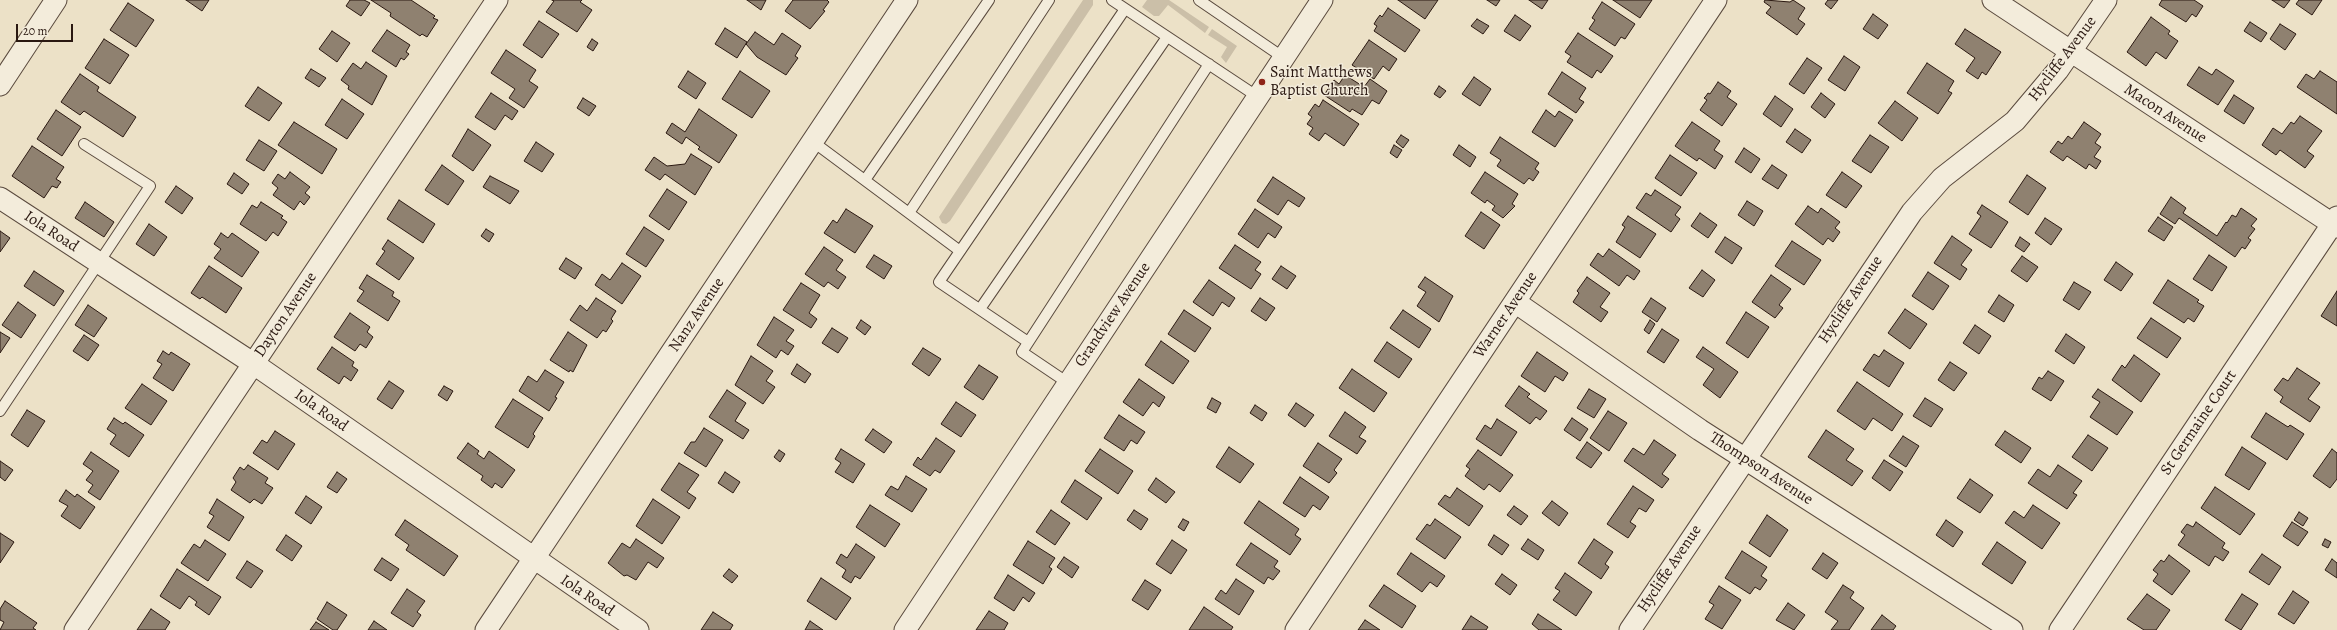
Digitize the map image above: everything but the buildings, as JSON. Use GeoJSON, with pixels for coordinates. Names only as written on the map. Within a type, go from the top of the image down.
{"type":"FeatureCollection","features":[{"type":"Feature","properties":{"kind":"street"},"geometry":{"type":"LineString","coordinates":[[0,85],[56,0]]}},
{"type":"Feature","properties":{"kind":"street","name":"Dayton Avenue"},"geometry":{"type":"LineString","coordinates":[[75,630],[497,0]]}},
{"type":"Feature","properties":{"kind":"street","name":"Nanz Avenue"},"geometry":{"type":"LineString","coordinates":[[486,630],[906,0]]}},
{"type":"Feature","properties":{"kind":"street","name":"Grandview Avenue"},"geometry":{"type":"LineString","coordinates":[[905,630],[1322,0]]}},
{"type":"Feature","properties":{"kind":"street","name":"Warner Avenue"},"geometry":{"type":"LineString","coordinates":[[1296,630],[1716,0]]}},
{"type":"Feature","properties":{"kind":"street","name":"Macon Avenue"},"geometry":{"type":"LineString","coordinates":[[1993,0],[2071,53],[2335,222]]}},
{"type":"Feature","properties":{"kind":"street","name":"Hycliffe Avenue"},"geometry":{"type":"LineString","coordinates":[[1630,630],[1744,458],[1912,212],[1942,178],[2015,121],[2071,53],[2106,0]]}},
{"type":"Feature","properties":{"kind":"street","name":"Iola Road"},"geometry":{"type":"LineString","coordinates":[[0,198],[254,364],[638,630]]}},
{"type":"Feature","properties":{"kind":"street","name":"St Germaine Court"},"geometry":{"type":"LineString","coordinates":[[2060,630],[2335,222]]}},
{"type":"Feature","properties":{"kind":"street","name":"Thompson Avenue"},"geometry":{"type":"LineString","coordinates":[[1515,302],[1546,326],[1744,458],[2012,630]]}},
{"type":"Feature","properties":{"kind":"lane"},"geometry":{"type":"LineString","coordinates":[[865,180],[989,0]]}},
{"type":"Feature","properties":{"kind":"lane"},"geometry":{"type":"LineString","coordinates":[[909,213],[1049,0]]}},
{"type":"Feature","properties":{"kind":"lane"},"geometry":{"type":"LineString","coordinates":[[1112,0],[1258,97]]}},
{"type":"Feature","properties":{"kind":"lane"},"geometry":{"type":"LineString","coordinates":[[1199,0],[1284,58]]}},
{"type":"Feature","properties":{"kind":"lane"},"geometry":{"type":"LineString","coordinates":[[1028,342],[939,282],[1125,9]]}},
{"type":"Feature","properties":{"kind":"lane"},"geometry":{"type":"LineString","coordinates":[[980,309],[1167,37]]}},
{"type":"Feature","properties":{"kind":"lane"},"geometry":{"type":"LineString","coordinates":[[1068,384],[1022,352],[1209,64]]}},
{"type":"Feature","properties":{"kind":"lane"},"geometry":{"type":"LineString","coordinates":[[812,141],[960,250]]}},
{"type":"Feature","properties":{"kind":"lane"},"geometry":{"type":"LineString","coordinates":[[0,411],[150,186],[84,144]]}},
{"type":"Feature","properties":{"kind":"shaded area"},"geometry":{"type":"Polygon","coordinates":[[[1083,0],[1093,0],[1093,5],[950,221],[946,224],[942,223],[939,217],[1083,0]]]}},
{"type":"Feature","properties":{"kind":"shaded area"},"geometry":{"type":"Polygon","coordinates":[[[1147,0],[1169,0],[1209,27],[1205,33],[1168,5],[1159,16],[1154,16],[1142,7],[1147,0]]]}},
{"type":"Feature","properties":{"kind":"shaded area"},"geometry":{"type":"Polygon","coordinates":[[[1212,29],[1237,46],[1226,63],[1221,57],[1227,47],[1208,35],[1212,29]]]}},
{"type":"Feature","properties":{"kind":"place","name":"Saint Matthews Baptist Church"},"geometry":{"type":"Point","coordinates":[1262,82]}}]}
